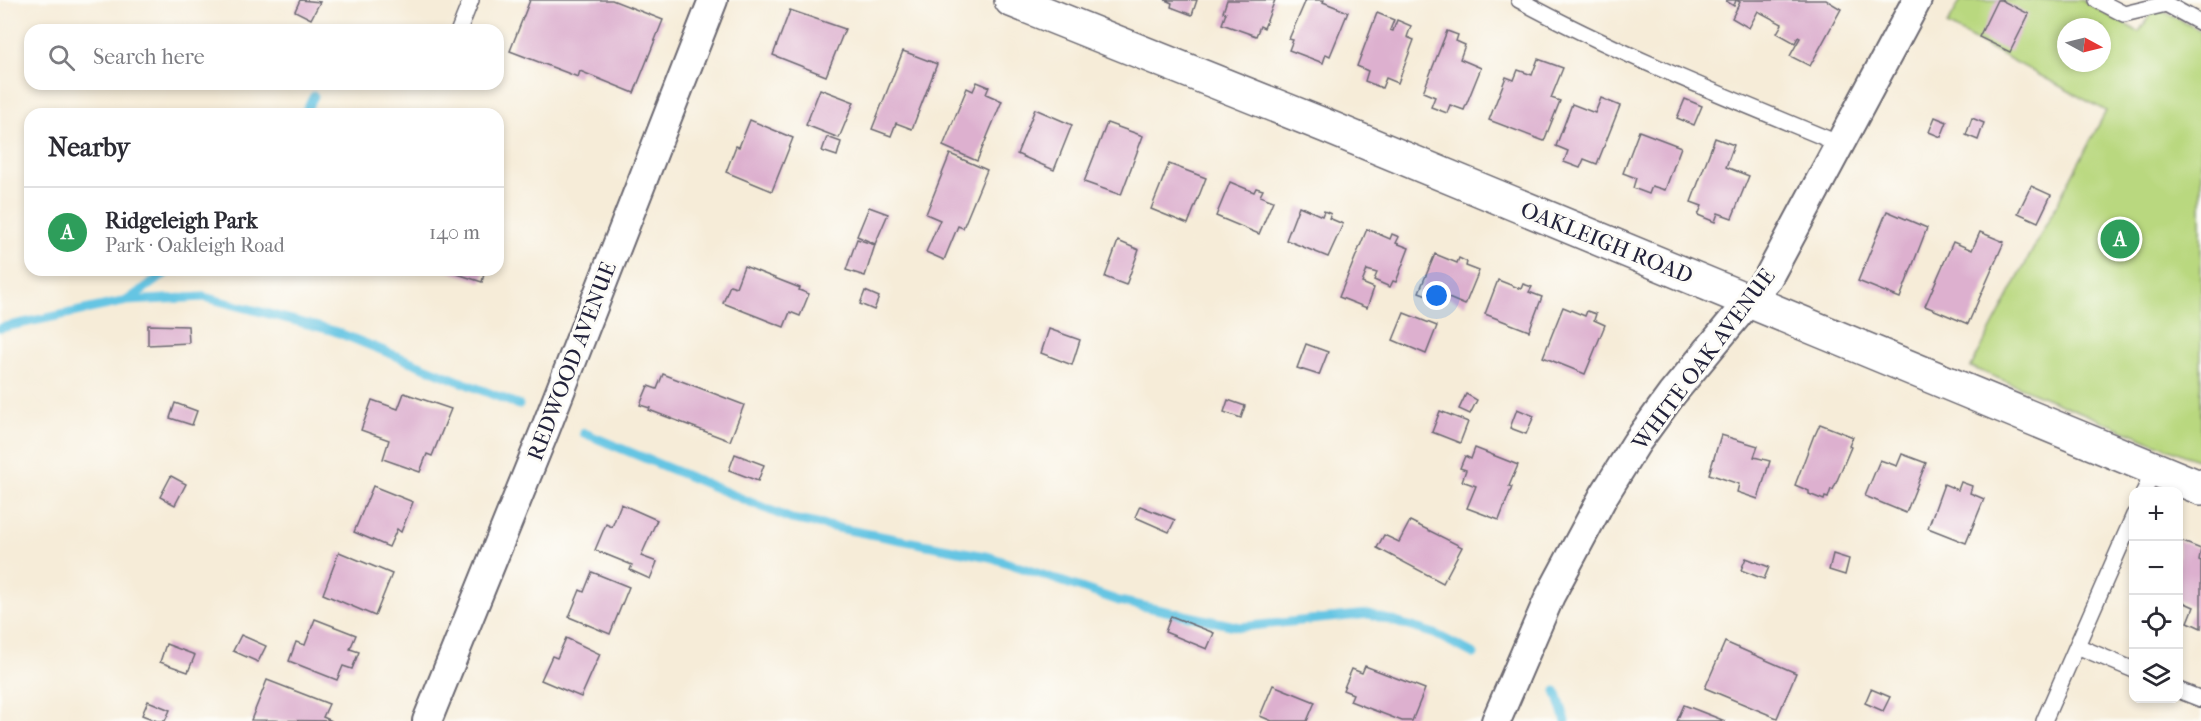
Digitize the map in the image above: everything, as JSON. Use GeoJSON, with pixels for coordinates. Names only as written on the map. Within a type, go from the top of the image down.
{"type":"FeatureCollection","features":[{"type":"Feature","properties":{"kind":"street","name":"REDWOOD AVENUE"},"geometry":{"type":"LineString","coordinates":[[427,721],[545,429],[713,0]]}},
{"type":"Feature","properties":{"kind":"street","name":"OAKLEIGH ROAD"},"geometry":{"type":"LineString","coordinates":[[1011,0],[1326,126],[1749,300],[2149,480],[2201,488]]}},
{"type":"Feature","properties":{"kind":"street","name":"WHITE OAK AVENUE"},"geometry":{"type":"LineString","coordinates":[[1496,721],[1550,596],[1574,547],[1604,495],[1637,442],[1672,394],[1768,278],[1917,0]]}},
{"type":"Feature","properties":{"kind":"lane"},"geometry":{"type":"LineString","coordinates":[[461,24],[471,0]]}},
{"type":"Feature","properties":{"kind":"lane"},"geometry":{"type":"LineString","coordinates":[[1519,0],[1568,27],[1684,79],[1840,144]]}},
{"type":"Feature","properties":{"kind":"lane"},"geometry":{"type":"LineString","coordinates":[[2097,0],[2124,14],[2166,4],[2201,23]]}},
{"type":"Feature","properties":{"kind":"lane"},"geometry":{"type":"LineString","coordinates":[[2044,721],[2129,524]]}},
{"type":"Feature","properties":{"kind":"lane"},"geometry":{"type":"LineString","coordinates":[[2077,646],[2129,668]]}},
{"type":"Feature","properties":{"kind":"lane"},"geometry":{"type":"LineString","coordinates":[[2183,692],[2201,699]]}},
{"type":"Feature","properties":{"kind":"green space"},"geometry":{"type":"Polygon","coordinates":[[[1961,0],[2081,0],[2139,32],[2155,7],[2201,31],[2201,462],[1971,367],[2106,111],[1947,25],[1961,0]]]}},
{"type":"Feature","properties":{"kind":"building"},"geometry":{"type":"Polygon","coordinates":[[[300,0],[320,2],[311,19],[295,11],[300,0]]]}},
{"type":"Feature","properties":{"kind":"building"},"geometry":{"type":"Polygon","coordinates":[[[530,0],[612,0],[663,20],[634,93],[580,71],[578,77],[510,51],[530,0]]]}},
{"type":"Feature","properties":{"kind":"building"},"geometry":{"type":"Polygon","coordinates":[[[1165,0],[1197,0],[1192,15],[1171,7],[1172,3],[1165,0]]]}},
{"type":"Feature","properties":{"kind":"building"},"geometry":{"type":"Polygon","coordinates":[[[1227,0],[1275,0],[1264,28],[1260,26],[1256,36],[1222,24],[1227,0]]]}},
{"type":"Feature","properties":{"kind":"building"},"geometry":{"type":"Polygon","coordinates":[[[1306,0],[1324,0],[1323,2],[1348,12],[1330,56],[1326,54],[1323,63],[1289,50],[1293,40],[1289,39],[1306,0]]]}},
{"type":"Feature","properties":{"kind":"building"},"geometry":{"type":"Polygon","coordinates":[[[1736,0],[1734,6],[1726,1],[1736,0]]]}},
{"type":"Feature","properties":{"kind":"building"},"geometry":{"type":"Polygon","coordinates":[[[1736,0],[1826,0],[1841,9],[1810,66],[1790,56],[1800,38],[1798,37],[1795,43],[1777,33],[1782,24],[1758,11],[1749,28],[1732,18],[1740,2],[1736,0]]]}},
{"type":"Feature","properties":{"kind":"building"},"geometry":{"type":"Polygon","coordinates":[[[1997,0],[2029,14],[2010,52],[1979,37],[1997,0]]]}},
{"type":"Feature","properties":{"kind":"building"},"geometry":{"type":"Polygon","coordinates":[[[790,10],[845,29],[826,76],[773,55],[790,10]]]}},
{"type":"Feature","properties":{"kind":"building"},"geometry":{"type":"Polygon","coordinates":[[[1377,13],[1394,20],[1390,30],[1393,31],[1397,20],[1411,26],[1407,37],[1414,40],[1398,83],[1386,78],[1382,88],[1365,81],[1368,71],[1357,66],[1377,13]]]}},
{"type":"Feature","properties":{"kind":"building"},"geometry":{"type":"Polygon","coordinates":[[[1447,31],[1458,35],[1456,41],[1465,45],[1460,59],[1481,68],[1464,110],[1450,105],[1447,113],[1431,107],[1435,97],[1423,92],[1447,31]]]}},
{"type":"Feature","properties":{"kind":"building"},"geometry":{"type":"Polygon","coordinates":[[[903,51],[937,64],[912,129],[896,123],[891,136],[872,129],[903,51]]]}},
{"type":"Feature","properties":{"kind":"building"},"geometry":{"type":"Polygon","coordinates":[[[1538,59],[1563,68],[1551,98],[1560,101],[1544,141],[1489,120],[1506,77],[1514,80],[1518,70],[1532,75],[1538,59]]]}},
{"type":"Feature","properties":{"kind":"building"},"geometry":{"type":"Polygon","coordinates":[[[977,82],[989,87],[986,94],[1002,101],[977,161],[943,146],[967,88],[973,91],[977,82]]]}},
{"type":"Feature","properties":{"kind":"building"},"geometry":{"type":"Polygon","coordinates":[[[820,89],[854,102],[839,138],[806,125],[820,89]]]}},
{"type":"Feature","properties":{"kind":"building"},"geometry":{"type":"Polygon","coordinates":[[[1601,98],[1620,106],[1597,164],[1584,159],[1580,168],[1564,162],[1568,151],[1556,146],[1572,104],[1595,113],[1601,98]]]}},
{"type":"Feature","properties":{"kind":"building"},"geometry":{"type":"Polygon","coordinates":[[[1685,99],[1702,106],[1694,125],[1677,118],[1685,99]]]}},
{"type":"Feature","properties":{"kind":"building"},"geometry":{"type":"Polygon","coordinates":[[[1035,109],[1072,125],[1054,170],[1017,154],[1035,109]]]}},
{"type":"Feature","properties":{"kind":"building"},"geometry":{"type":"Polygon","coordinates":[[[1935,117],[1947,122],[1941,137],[1929,132],[1935,117]]]}},
{"type":"Feature","properties":{"kind":"building"},"geometry":{"type":"Polygon","coordinates":[[[1972,118],[1984,123],[1978,140],[1966,135],[1972,118]]]}},
{"type":"Feature","properties":{"kind":"building"},"geometry":{"type":"Polygon","coordinates":[[[750,120],[793,138],[772,191],[726,172],[736,146],[739,147],[750,120]]]}},
{"type":"Feature","properties":{"kind":"building"},"geometry":{"type":"Polygon","coordinates":[[[1107,123],[1143,136],[1121,195],[1084,182],[1107,123]]]}},
{"type":"Feature","properties":{"kind":"building"},"geometry":{"type":"Polygon","coordinates":[[[1639,131],[1681,147],[1665,190],[1652,186],[1649,194],[1633,188],[1636,178],[1623,173],[1639,131]]]}},
{"type":"Feature","properties":{"kind":"building"},"geometry":{"type":"Polygon","coordinates":[[[827,137],[841,142],[837,156],[822,151],[827,137]]]}},
{"type":"Feature","properties":{"kind":"building"},"geometry":{"type":"Polygon","coordinates":[[[1715,138],[1734,145],[1726,167],[1749,176],[1732,218],[1718,213],[1715,222],[1698,215],[1702,206],[1691,202],[1715,138]]]}},
{"type":"Feature","properties":{"kind":"building"},"geometry":{"type":"Polygon","coordinates":[[[950,154],[987,170],[963,228],[958,226],[944,260],[926,252],[940,220],[926,214],[950,154]]]}},
{"type":"Feature","properties":{"kind":"building"},"geometry":{"type":"Polygon","coordinates":[[[1169,164],[1206,178],[1188,224],[1151,209],[1169,164]]]}},
{"type":"Feature","properties":{"kind":"building"},"geometry":{"type":"Polygon","coordinates":[[[1230,182],[1254,192],[1256,188],[1263,190],[1260,196],[1273,201],[1259,234],[1216,216],[1230,182]]]}},
{"type":"Feature","properties":{"kind":"building"},"geometry":{"type":"Polygon","coordinates":[[[2031,186],[2051,195],[2038,222],[2018,213],[2031,186]]]}},
{"type":"Feature","properties":{"kind":"building"},"geometry":{"type":"Polygon","coordinates":[[[1299,206],[1322,216],[1324,211],[1331,214],[1329,218],[1343,224],[1328,257],[1286,240],[1299,206]]]}},
{"type":"Feature","properties":{"kind":"building"},"geometry":{"type":"Polygon","coordinates":[[[869,207],[888,214],[875,244],[857,236],[869,207]]]}},
{"type":"Feature","properties":{"kind":"building"},"geometry":{"type":"Polygon","coordinates":[[[1887,211],[1927,228],[1900,298],[1858,281],[1887,211]]]}},
{"type":"Feature","properties":{"kind":"building"},"geometry":{"type":"Polygon","coordinates":[[[1367,229],[1390,239],[1392,234],[1399,237],[1396,243],[1409,248],[1396,282],[1393,281],[1390,287],[1374,280],[1377,273],[1367,270],[1362,283],[1374,288],[1367,308],[1339,297],[1367,229]]]}},
{"type":"Feature","properties":{"kind":"building"},"geometry":{"type":"Polygon","coordinates":[[[1980,232],[2004,242],[1968,324],[1925,306],[1953,242],[1972,250],[1980,232]]]}},
{"type":"Feature","properties":{"kind":"building"},"geometry":{"type":"Polygon","coordinates":[[[857,239],[875,245],[865,276],[846,270],[857,239]]]}},
{"type":"Feature","properties":{"kind":"building"},"geometry":{"type":"Polygon","coordinates":[[[1118,241],[1139,250],[1126,285],[1105,277],[1118,241]]]}},
{"type":"Feature","properties":{"kind":"building"},"geometry":{"type":"Polygon","coordinates":[[[1435,254],[1457,263],[1459,258],[1467,262],[1466,266],[1479,271],[1465,305],[1437,293],[1435,298],[1419,292],[1435,254]]]}},
{"type":"Feature","properties":{"kind":"building"},"geometry":{"type":"Polygon","coordinates":[[[744,266],[800,288],[799,290],[809,294],[800,316],[790,312],[784,327],[723,303],[730,285],[736,287],[744,266]]]}},
{"type":"Feature","properties":{"kind":"building"},"geometry":{"type":"Polygon","coordinates":[[[464,276],[484,276],[482,282],[464,276]]]}},
{"type":"Feature","properties":{"kind":"building"},"geometry":{"type":"Polygon","coordinates":[[[1498,280],[1521,289],[1523,284],[1532,287],[1529,292],[1542,297],[1529,331],[1485,314],[1498,280]]]}},
{"type":"Feature","properties":{"kind":"building"},"geometry":{"type":"Polygon","coordinates":[[[865,291],[879,297],[874,310],[860,304],[865,291]]]}},
{"type":"Feature","properties":{"kind":"building"},"geometry":{"type":"Polygon","coordinates":[[[1563,307],[1585,316],[1587,311],[1596,314],[1594,320],[1605,325],[1585,374],[1543,357],[1563,307]]]}},
{"type":"Feature","properties":{"kind":"building"},"geometry":{"type":"Polygon","coordinates":[[[1404,313],[1437,326],[1426,354],[1393,340],[1404,313]]]}},
{"type":"Feature","properties":{"kind":"building"},"geometry":{"type":"Polygon","coordinates":[[[148,325],[188,326],[189,343],[148,345],[148,325]]]}},
{"type":"Feature","properties":{"kind":"building"},"geometry":{"type":"Polygon","coordinates":[[[1049,329],[1080,340],[1072,365],[1041,353],[1049,329]]]}},
{"type":"Feature","properties":{"kind":"building"},"geometry":{"type":"Polygon","coordinates":[[[1306,344],[1328,352],[1319,375],[1297,368],[1306,344]]]}},
{"type":"Feature","properties":{"kind":"building"},"geometry":{"type":"Polygon","coordinates":[[[663,374],[744,405],[730,441],[640,405],[648,386],[657,389],[663,374]]]}},
{"type":"Feature","properties":{"kind":"building"},"geometry":{"type":"Polygon","coordinates":[[[404,393],[451,409],[432,456],[427,454],[420,472],[383,459],[389,440],[361,430],[372,400],[398,409],[404,393]]]}},
{"type":"Feature","properties":{"kind":"building"},"geometry":{"type":"Polygon","coordinates":[[[1466,394],[1477,400],[1470,414],[1459,409],[1466,394]]]}},
{"type":"Feature","properties":{"kind":"building"},"geometry":{"type":"Polygon","coordinates":[[[1228,400],[1245,406],[1241,418],[1224,412],[1228,400]]]}},
{"type":"Feature","properties":{"kind":"building"},"geometry":{"type":"Polygon","coordinates":[[[175,403],[197,411],[192,425],[170,418],[175,403]]]}},
{"type":"Feature","properties":{"kind":"building"},"geometry":{"type":"Polygon","coordinates":[[[1517,409],[1534,416],[1526,434],[1510,428],[1517,409]]]}},
{"type":"Feature","properties":{"kind":"building"},"geometry":{"type":"Polygon","coordinates":[[[1440,411],[1468,422],[1460,443],[1432,432],[1440,411]]]}},
{"type":"Feature","properties":{"kind":"building"},"geometry":{"type":"Polygon","coordinates":[[[1820,424],[1853,437],[1833,490],[1831,489],[1828,498],[1825,497],[1824,500],[1795,485],[1820,424]]]}},
{"type":"Feature","properties":{"kind":"building"},"geometry":{"type":"Polygon","coordinates":[[[1721,435],[1758,446],[1754,457],[1770,461],[1758,499],[1737,492],[1739,484],[1709,474],[1721,435]]]}},
{"type":"Feature","properties":{"kind":"building"},"geometry":{"type":"Polygon","coordinates":[[[1475,448],[1518,465],[1499,520],[1467,508],[1476,486],[1462,481],[1466,470],[1460,468],[1465,456],[1471,459],[1475,448]]]}},
{"type":"Feature","properties":{"kind":"building"},"geometry":{"type":"Polygon","coordinates":[[[735,454],[764,465],[758,481],[729,470],[735,454]]]}},
{"type":"Feature","properties":{"kind":"building"},"geometry":{"type":"Polygon","coordinates":[[[1902,454],[1926,463],[1906,513],[1865,496],[1880,460],[1897,466],[1902,454]]]}},
{"type":"Feature","properties":{"kind":"building"},"geometry":{"type":"Polygon","coordinates":[[[171,476],[186,484],[175,505],[160,497],[171,476]]]}},
{"type":"Feature","properties":{"kind":"building"},"geometry":{"type":"Polygon","coordinates":[[[1961,482],[1972,486],[1970,493],[1984,499],[1966,543],[1928,528],[1944,484],[1958,490],[1961,482]]]}},
{"type":"Feature","properties":{"kind":"building"},"geometry":{"type":"Polygon","coordinates":[[[373,486],[413,502],[401,532],[397,529],[389,547],[354,532],[373,486]]]}},
{"type":"Feature","properties":{"kind":"building"},"geometry":{"type":"Polygon","coordinates":[[[621,504],[657,520],[641,556],[657,562],[650,579],[630,570],[632,565],[595,550],[606,524],[612,527],[621,504]]]}},
{"type":"Feature","properties":{"kind":"building"},"geometry":{"type":"Polygon","coordinates":[[[1140,506],[1175,520],[1169,532],[1135,517],[1140,506]]]}},
{"type":"Feature","properties":{"kind":"building"},"geometry":{"type":"Polygon","coordinates":[[[1410,521],[1462,547],[1443,583],[1377,548],[1384,535],[1399,542],[1410,521]]]}},
{"type":"Feature","properties":{"kind":"building"},"geometry":{"type":"Polygon","coordinates":[[[2183,542],[2201,549],[2199,560],[2201,561],[2201,628],[2188,622],[2194,607],[2183,602],[2183,542]]]}},
{"type":"Feature","properties":{"kind":"building"},"geometry":{"type":"Polygon","coordinates":[[[339,552],[392,574],[375,616],[323,594],[339,552]]]}},
{"type":"Feature","properties":{"kind":"building"},"geometry":{"type":"Polygon","coordinates":[[[1833,554],[1849,559],[1845,575],[1829,570],[1833,554]]]}},
{"type":"Feature","properties":{"kind":"building"},"geometry":{"type":"Polygon","coordinates":[[[1746,558],[1769,567],[1764,579],[1741,570],[1746,558]]]}},
{"type":"Feature","properties":{"kind":"building"},"geometry":{"type":"Polygon","coordinates":[[[592,572],[629,587],[610,634],[569,617],[580,590],[584,592],[592,572]]]}},
{"type":"Feature","properties":{"kind":"building"},"geometry":{"type":"Polygon","coordinates":[[[1171,616],[1214,633],[1207,649],[1165,632],[1171,616]]]}},
{"type":"Feature","properties":{"kind":"building"},"geometry":{"type":"Polygon","coordinates":[[[315,619],[356,635],[350,649],[359,652],[352,669],[343,666],[337,680],[289,661],[296,642],[305,645],[315,619]]]}},
{"type":"Feature","properties":{"kind":"building"},"geometry":{"type":"Polygon","coordinates":[[[241,635],[266,646],[258,662],[233,651],[241,635]]]}},
{"type":"Feature","properties":{"kind":"building"},"geometry":{"type":"Polygon","coordinates":[[[566,638],[600,654],[581,697],[541,680],[552,656],[557,658],[566,638]]]}},
{"type":"Feature","properties":{"kind":"building"},"geometry":{"type":"Polygon","coordinates":[[[1725,642],[1796,673],[1777,718],[1705,688],[1725,642]]]}},
{"type":"Feature","properties":{"kind":"building"},"geometry":{"type":"Polygon","coordinates":[[[166,644],[195,655],[188,672],[160,662],[166,644]]]}},
{"type":"Feature","properties":{"kind":"building"},"geometry":{"type":"Polygon","coordinates":[[[1365,666],[1425,689],[1412,721],[1402,721],[1350,701],[1353,694],[1343,690],[1352,669],[1362,673],[1365,666]]]}},
{"type":"Feature","properties":{"kind":"building"},"geometry":{"type":"Polygon","coordinates":[[[267,680],[329,704],[323,717],[332,721],[251,720],[267,680]]]}},
{"type":"Feature","properties":{"kind":"building"},"geometry":{"type":"Polygon","coordinates":[[[1273,685],[1315,702],[1307,721],[1272,721],[1260,716],[1273,685]]]}},
{"type":"Feature","properties":{"kind":"building"},"geometry":{"type":"Polygon","coordinates":[[[1871,689],[1890,697],[1883,711],[1865,703],[1871,689]]]}},
{"type":"Feature","properties":{"kind":"building"},"geometry":{"type":"Polygon","coordinates":[[[148,701],[170,710],[165,721],[157,721],[142,715],[148,701]]]}},
{"type":"Feature","properties":{"kind":"building"},"geometry":{"type":"Polygon","coordinates":[[[1684,705],[1725,721],[1677,721],[1684,705]]]}},
{"type":"Feature","properties":{"kind":"waterway"},"geometry":{"type":"LineString","coordinates":[[307,108],[314,96]]}},
{"type":"Feature","properties":{"kind":"waterway"},"geometry":{"type":"LineString","coordinates":[[128,300],[162,276]]}},
{"type":"Feature","properties":{"kind":"waterway"},"geometry":{"type":"LineString","coordinates":[[0,328],[127,301],[204,297],[334,331],[519,405]]}},
{"type":"Feature","properties":{"kind":"waterway"},"geometry":{"type":"LineString","coordinates":[[584,433],[791,519],[990,557],[1119,601],[1240,627],[1369,614],[1435,634],[1474,654]]}},
{"type":"Feature","properties":{"kind":"waterway"},"geometry":{"type":"LineString","coordinates":[[1556,691],[1566,721]]}},
{"type":"Feature","properties":{"kind":"place","name":"Ridgeleigh Park"},"geometry":{"type":"Point","coordinates":[2120,239]}}]}
